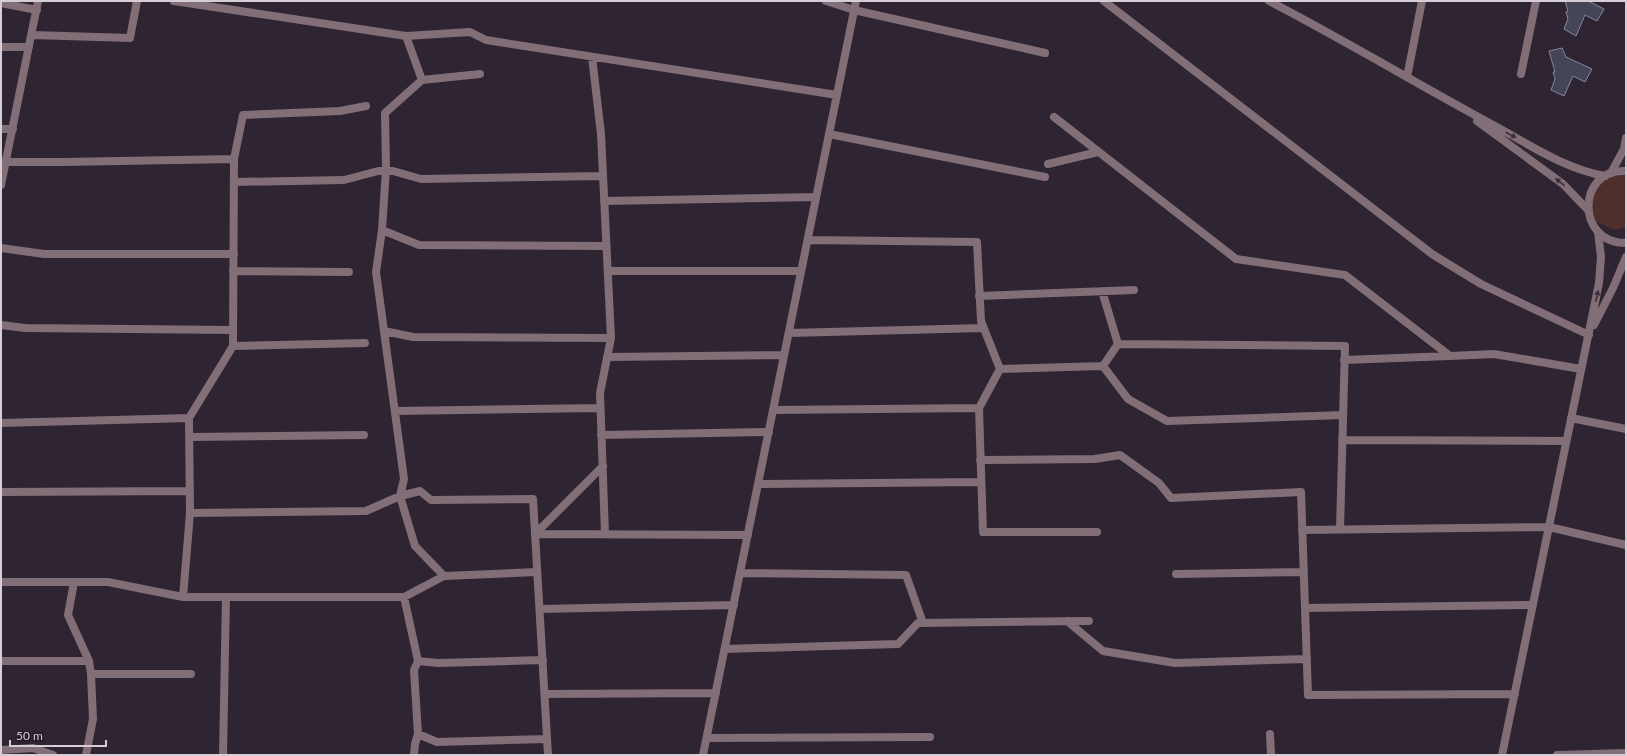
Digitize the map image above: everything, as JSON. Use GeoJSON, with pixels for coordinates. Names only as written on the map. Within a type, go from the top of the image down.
{"type":"FeatureCollection","features":[{"type":"Feature","properties":{"kind":"street"},"geometry":{"type":"LineString","coordinates":[[1,185],[38,1]]}},
{"type":"Feature","properties":{"kind":"street"},"geometry":{"type":"LineString","coordinates":[[32,35],[130,38],[137,1]]}},
{"type":"Feature","properties":{"kind":"street"},"geometry":{"type":"LineString","coordinates":[[174,1],[406,36],[470,32],[486,40],[837,95]]}},
{"type":"Feature","properties":{"kind":"street"},"geometry":{"type":"LineString","coordinates":[[829,1],[854,10],[1044,54]]}},
{"type":"Feature","properties":{"kind":"street"},"geometry":{"type":"LineString","coordinates":[[703,755],[856,1]]}},
{"type":"Feature","properties":{"kind":"street"},"geometry":{"type":"LineString","coordinates":[[1104,1],[1432,254],[1481,284],[1589,334]]}},
{"type":"Feature","properties":{"kind":"street"},"geometry":{"type":"LineString","coordinates":[[1269,1],[1315,25],[1452,103],[1573,168],[1608,175]]}},
{"type":"Feature","properties":{"kind":"street"},"geometry":{"type":"LineString","coordinates":[[1407,77],[1422,1]]}},
{"type":"Feature","properties":{"kind":"street"},"geometry":{"type":"LineString","coordinates":[[1521,74],[1536,1]]}},
{"type":"Feature","properties":{"kind":"street"},"geometry":{"type":"LineString","coordinates":[[1,3],[37,10]]}},
{"type":"Feature","properties":{"kind":"street"},"geometry":{"type":"LineString","coordinates":[[406,36],[422,80]]}},
{"type":"Feature","properties":{"kind":"street"},"geometry":{"type":"LineString","coordinates":[[1,47],[29,47]]}},
{"type":"Feature","properties":{"kind":"street"},"geometry":{"type":"LineString","coordinates":[[592,57],[601,134],[611,338],[600,394],[605,534]]}},
{"type":"Feature","properties":{"kind":"street"},"geometry":{"type":"LineString","coordinates":[[444,576],[415,546],[400,496],[404,479],[376,272],[382,230],[386,169],[385,113],[422,80],[480,74]]}},
{"type":"Feature","properties":{"kind":"street"},"geometry":{"type":"LineString","coordinates":[[1452,103],[1562,184],[1588,210]]}},
{"type":"Feature","properties":{"kind":"street"},"geometry":{"type":"LineString","coordinates":[[183,598],[190,513],[189,418],[233,346],[234,159],[243,115],[340,111],[366,106]]}},
{"type":"Feature","properties":{"kind":"street"},"geometry":{"type":"LineString","coordinates":[[1054,117],[1236,259],[1345,275],[1450,356]]}},
{"type":"Feature","properties":{"kind":"street"},"geometry":{"type":"LineString","coordinates":[[1,129],[12,129]]}},
{"type":"Feature","properties":{"kind":"street"},"geometry":{"type":"LineString","coordinates":[[829,134],[1045,177]]}},
{"type":"Feature","properties":{"kind":"street"},"geometry":{"type":"LineString","coordinates":[[1608,175],[1624,149],[1626,138]]}},
{"type":"Feature","properties":{"kind":"street"},"geometry":{"type":"LineString","coordinates":[[1048,164],[1098,152]]}},
{"type":"Feature","properties":{"kind":"street"},"geometry":{"type":"LineString","coordinates":[[6,162],[234,159]]}},
{"type":"Feature","properties":{"kind":"street"},"geometry":{"type":"LineString","coordinates":[[234,182],[344,180],[386,169],[421,179],[603,176]]}},
{"type":"Feature","properties":{"kind":"street"},"geometry":{"type":"LineString","coordinates":[[1626,171],[1608,175],[1599,180],[1592,189],[1588,198],[1588,210],[1592,225],[1607,239],[1618,243],[1626,243]]}},
{"type":"Feature","properties":{"kind":"street"},"geometry":{"type":"LineString","coordinates":[[604,201],[816,197]]}},
{"type":"Feature","properties":{"kind":"street"},"geometry":{"type":"LineString","coordinates":[[382,230],[419,245],[606,246]]}},
{"type":"Feature","properties":{"kind":"street"},"geometry":{"type":"LineString","coordinates":[[1502,755],[1599,282],[1601,257],[1598,232]]}},
{"type":"Feature","properties":{"kind":"street"},"geometry":{"type":"LineString","coordinates":[[808,240],[977,242],[981,322],[1000,369]]}},
{"type":"Feature","properties":{"kind":"street"},"geometry":{"type":"LineString","coordinates":[[1,248],[44,254],[234,254]]}},
{"type":"Feature","properties":{"kind":"street"},"geometry":{"type":"LineString","coordinates":[[1589,334],[1613,288],[1626,257]]}},
{"type":"Feature","properties":{"kind":"street"},"geometry":{"type":"LineString","coordinates":[[233,271],[349,272]]}},
{"type":"Feature","properties":{"kind":"street"},"geometry":{"type":"LineString","coordinates":[[608,271],[801,271]]}},
{"type":"Feature","properties":{"kind":"street"},"geometry":{"type":"LineString","coordinates":[[979,296],[1134,290]]}},
{"type":"Feature","properties":{"kind":"street"},"geometry":{"type":"LineString","coordinates":[[1102,291],[1118,344]]}},
{"type":"Feature","properties":{"kind":"street"},"geometry":{"type":"LineString","coordinates":[[1,325],[25,328],[233,330]]}},
{"type":"Feature","properties":{"kind":"street"},"geometry":{"type":"LineString","coordinates":[[789,333],[983,328]]}},
{"type":"Feature","properties":{"kind":"street"},"geometry":{"type":"LineString","coordinates":[[384,331],[413,337],[611,338]]}},
{"type":"Feature","properties":{"kind":"street"},"geometry":{"type":"LineString","coordinates":[[233,346],[365,343]]}},
{"type":"Feature","properties":{"kind":"street"},"geometry":{"type":"LineString","coordinates":[[1118,344],[1345,346],[1340,529]]}},
{"type":"Feature","properties":{"kind":"street"},"geometry":{"type":"LineString","coordinates":[[1103,366],[1118,344]]}},
{"type":"Feature","properties":{"kind":"street"},"geometry":{"type":"LineString","coordinates":[[1344,360],[1494,354],[1581,369]]}},
{"type":"Feature","properties":{"kind":"street"},"geometry":{"type":"LineString","coordinates":[[607,357],[784,355]]}},
{"type":"Feature","properties":{"kind":"street"},"geometry":{"type":"LineString","coordinates":[[1000,369],[1103,366]]}},
{"type":"Feature","properties":{"kind":"street"},"geometry":{"type":"LineString","coordinates":[[1103,366],[1128,399],[1167,421],[1343,415]]}},
{"type":"Feature","properties":{"kind":"street"},"geometry":{"type":"LineString","coordinates":[[1000,369],[979,408],[983,532],[1097,532]]}},
{"type":"Feature","properties":{"kind":"street"},"geometry":{"type":"LineString","coordinates":[[395,411],[600,408]]}},
{"type":"Feature","properties":{"kind":"street"},"geometry":{"type":"LineString","coordinates":[[773,410],[979,408]]}},
{"type":"Feature","properties":{"kind":"street"},"geometry":{"type":"LineString","coordinates":[[1,424],[189,418]]}},
{"type":"Feature","properties":{"kind":"street"},"geometry":{"type":"LineString","coordinates":[[1571,418],[1626,429]]}},
{"type":"Feature","properties":{"kind":"street"},"geometry":{"type":"LineString","coordinates":[[601,436],[769,432]]}},
{"type":"Feature","properties":{"kind":"street"},"geometry":{"type":"LineString","coordinates":[[190,437],[364,435]]}},
{"type":"Feature","properties":{"kind":"street"},"geometry":{"type":"LineString","coordinates":[[1342,440],[1566,441]]}},
{"type":"Feature","properties":{"kind":"street"},"geometry":{"type":"LineString","coordinates":[[980,460],[1096,459],[1120,455],[1159,483],[1171,498],[1301,492],[1308,695],[1515,694]]}},
{"type":"Feature","properties":{"kind":"street"},"geometry":{"type":"LineString","coordinates":[[535,534],[603,466]]}},
{"type":"Feature","properties":{"kind":"street"},"geometry":{"type":"LineString","coordinates":[[758,484],[981,482]]}},
{"type":"Feature","properties":{"kind":"street"},"geometry":{"type":"LineString","coordinates":[[1,492],[190,491]]}},
{"type":"Feature","properties":{"kind":"street"},"geometry":{"type":"LineString","coordinates":[[190,513],[366,511],[400,496],[420,491],[431,500],[533,499],[548,755]]}},
{"type":"Feature","properties":{"kind":"street"},"geometry":{"type":"LineString","coordinates":[[1302,530],[1549,528],[1626,545]]}},
{"type":"Feature","properties":{"kind":"street"},"geometry":{"type":"LineString","coordinates":[[535,534],[748,535]]}},
{"type":"Feature","properties":{"kind":"street"},"geometry":{"type":"LineString","coordinates":[[1,582],[108,582],[183,598],[404,597],[444,576],[537,572]]}},
{"type":"Feature","properties":{"kind":"street"},"geometry":{"type":"LineString","coordinates":[[1176,574],[1304,572]]}},
{"type":"Feature","properties":{"kind":"street"},"geometry":{"type":"LineString","coordinates":[[740,573],[906,575],[923,623]]}},
{"type":"Feature","properties":{"kind":"street"},"geometry":{"type":"LineString","coordinates":[[74,582],[68,615],[89,661],[91,674],[93,719],[86,755]]}},
{"type":"Feature","properties":{"kind":"street"},"geometry":{"type":"LineString","coordinates":[[223,755],[226,597]]}},
{"type":"Feature","properties":{"kind":"street"},"geometry":{"type":"LineString","coordinates":[[404,597],[418,661],[414,670],[418,734],[414,755]]}},
{"type":"Feature","properties":{"kind":"street"},"geometry":{"type":"LineString","coordinates":[[540,609],[734,605]]}},
{"type":"Feature","properties":{"kind":"street"},"geometry":{"type":"LineString","coordinates":[[1305,608],[1533,605]]}},
{"type":"Feature","properties":{"kind":"street"},"geometry":{"type":"LineString","coordinates":[[1067,621],[1103,651],[1175,663],[1307,659]]}},
{"type":"Feature","properties":{"kind":"street"},"geometry":{"type":"LineString","coordinates":[[725,649],[898,644],[918,623],[1089,621]]}},
{"type":"Feature","properties":{"kind":"street"},"geometry":{"type":"LineString","coordinates":[[418,661],[438,663],[543,660]]}},
{"type":"Feature","properties":{"kind":"street"},"geometry":{"type":"LineString","coordinates":[[1,661],[89,661]]}},
{"type":"Feature","properties":{"kind":"street"},"geometry":{"type":"LineString","coordinates":[[91,674],[191,674]]}},
{"type":"Feature","properties":{"kind":"street"},"geometry":{"type":"LineString","coordinates":[[545,694],[716,693]]}},
{"type":"Feature","properties":{"kind":"street"},"geometry":{"type":"LineString","coordinates":[[418,734],[437,742],[547,739]]}},
{"type":"Feature","properties":{"kind":"street"},"geometry":{"type":"LineString","coordinates":[[1270,734],[1271,755]]}},
{"type":"Feature","properties":{"kind":"street"},"geometry":{"type":"LineString","coordinates":[[707,738],[930,737]]}},
{"type":"Feature","properties":{"kind":"street"},"geometry":{"type":"LineString","coordinates":[[1,750],[52,755]]}},
{"type":"Feature","properties":{"kind":"street"},"geometry":{"type":"LineString","coordinates":[[1557,755],[1626,753]]}},
{"type":"Feature","properties":{"kind":"shaded area"},"geometry":{"type":"Polygon","coordinates":[[[1626,175],[1626,227],[1615,230],[1590,219],[1588,198],[1605,176],[1626,175]]]}},
{"type":"Feature","properties":{"kind":"building"},"geometry":{"type":"Polygon","coordinates":[[[1565,1],[1588,1],[1604,9],[1597,21],[1585,15],[1576,36],[1564,29],[1568,19],[1566,12],[1568,11],[1565,1]]]}},
{"type":"Feature","properties":{"kind":"building"},"geometry":{"type":"Polygon","coordinates":[[[1562,48],[1566,57],[1592,69],[1585,82],[1573,76],[1564,96],[1551,90],[1555,79],[1553,72],[1555,72],[1549,51],[1562,48]]]}}]}
